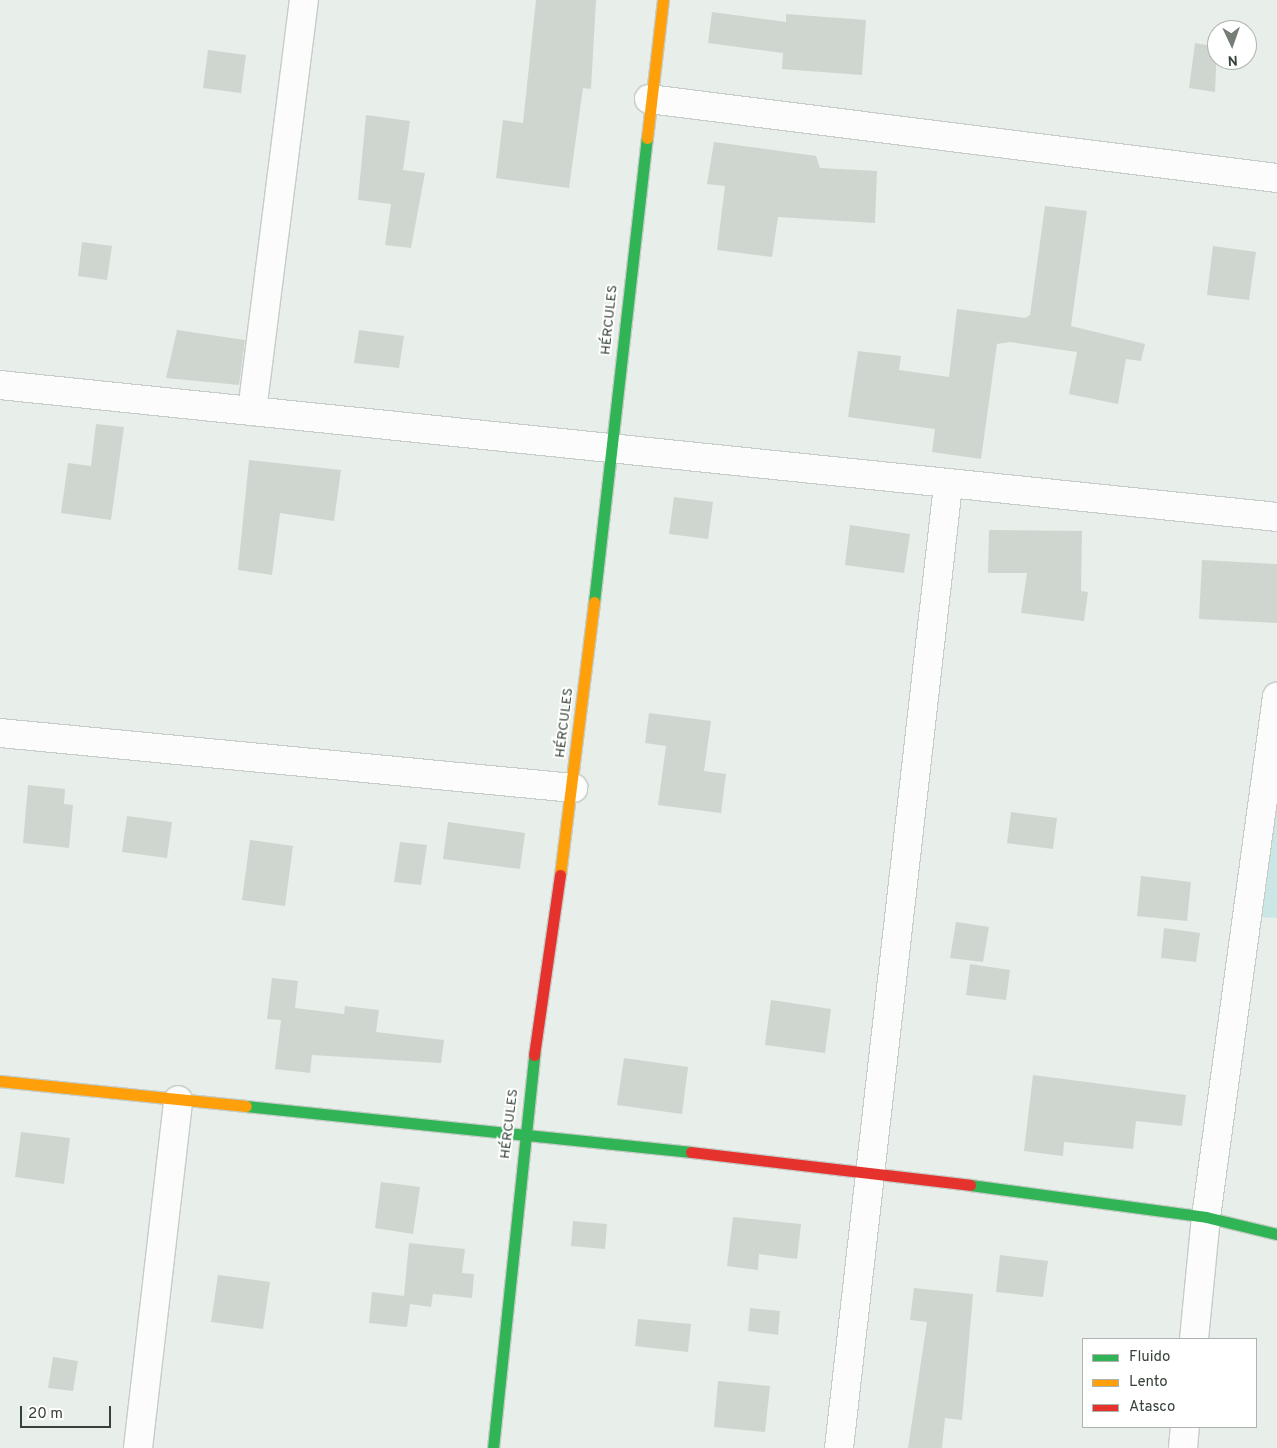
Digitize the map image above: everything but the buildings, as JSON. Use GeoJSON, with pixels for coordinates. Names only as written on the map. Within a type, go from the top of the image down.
{"type":"FeatureCollection","features":[{"type":"Feature","properties":{"kind":"street"},"geometry":{"type":"LineString","coordinates":[[252,411],[304,0]]}},
{"type":"Feature","properties":{"kind":"street","name":"HÉRCULES"},"geometry":{"type":"LineString","coordinates":[[493,1448],[523,1133],[573,788],[650,99],[663,0]]}},
{"type":"Feature","properties":{"kind":"street"},"geometry":{"type":"LineString","coordinates":[[650,99],[1277,178]]}},
{"type":"Feature","properties":{"kind":"street"},"geometry":{"type":"LineString","coordinates":[[0,385],[948,486],[1277,517]]}},
{"type":"Feature","properties":{"kind":"street"},"geometry":{"type":"LineString","coordinates":[[839,1448],[948,486]]}},
{"type":"Feature","properties":{"kind":"street"},"geometry":{"type":"LineString","coordinates":[[1194,1338],[1206,1217],[1277,696]]}},
{"type":"Feature","properties":{"kind":"street"},"geometry":{"type":"LineString","coordinates":[[0,733],[573,788]]}},
{"type":"Feature","properties":{"kind":"street"},"geometry":{"type":"LineString","coordinates":[[0,1081],[523,1133],[871,1171],[1206,1217],[1277,1234]]}},
{"type":"Feature","properties":{"kind":"street"},"geometry":{"type":"LineString","coordinates":[[138,1448],[178,1100]]}},
{"type":"Feature","properties":{"kind":"street"},"geometry":{"type":"LineString","coordinates":[[1183,1448],[1185,1428]]}},
{"type":"Feature","properties":{"kind":"shaded area"},"geometry":{"type":"Polygon","coordinates":[[[1277,778],[1277,918],[1257,917],[1277,778]]]}},
{"type":"Feature","properties":{"kind":"traffic: fast"},"geometry":{"type":"LineString","coordinates":[[594,602],[647,138]]}},
{"type":"Feature","properties":{"kind":"traffic: fast"},"geometry":{"type":"LineString","coordinates":[[493,1448],[534,1055]]}},
{"type":"Feature","properties":{"kind":"traffic: fast"},"geometry":{"type":"LineString","coordinates":[[246,1106],[691,1152]]}},
{"type":"Feature","properties":{"kind":"traffic: fast"},"geometry":{"type":"LineString","coordinates":[[970,1185],[1206,1217],[1277,1234]]}},
{"type":"Feature","properties":{"kind":"traffic: slow"},"geometry":{"type":"LineString","coordinates":[[647,138],[663,0]]}},
{"type":"Feature","properties":{"kind":"traffic: slow"},"geometry":{"type":"LineString","coordinates":[[560,875],[594,602]]}},
{"type":"Feature","properties":{"kind":"traffic: slow"},"geometry":{"type":"LineString","coordinates":[[0,1081],[246,1106]]}},
{"type":"Feature","properties":{"kind":"traffic: jam"},"geometry":{"type":"LineString","coordinates":[[534,1055],[560,875]]}},
{"type":"Feature","properties":{"kind":"traffic: jam"},"geometry":{"type":"LineString","coordinates":[[691,1152],[970,1185]]}}]}
